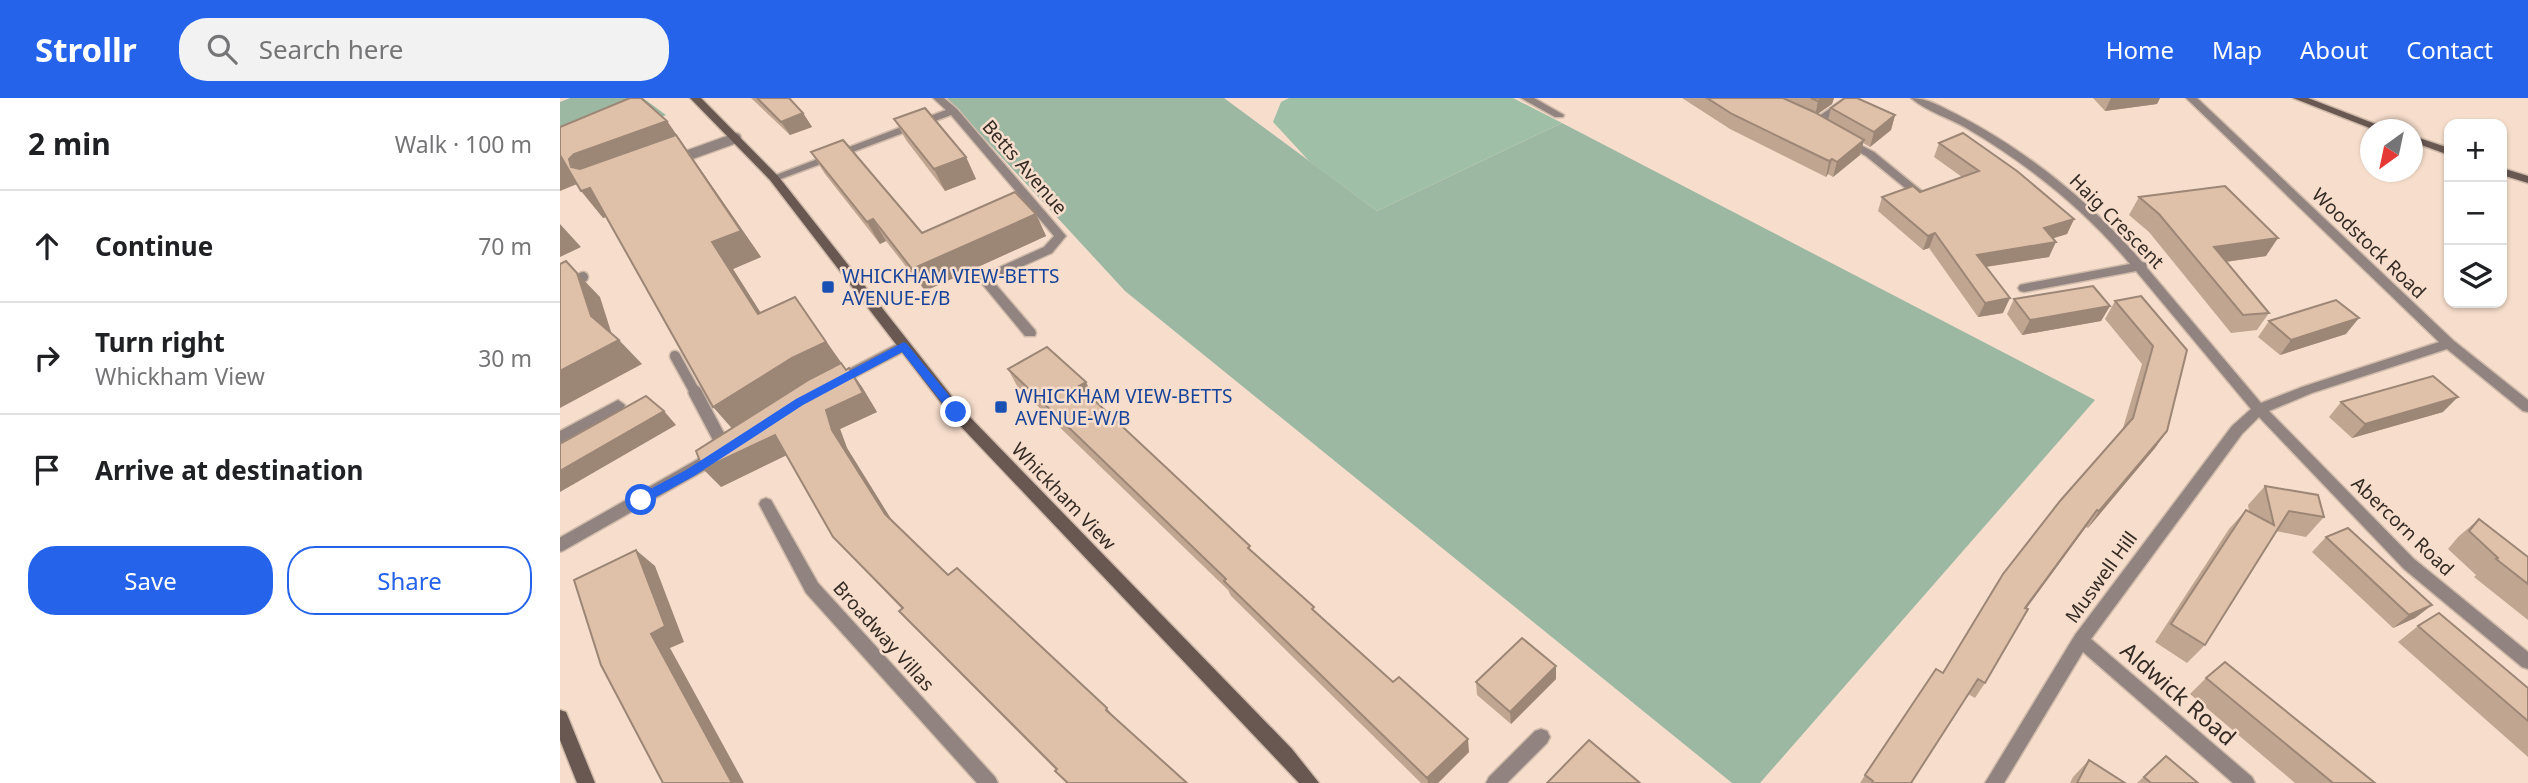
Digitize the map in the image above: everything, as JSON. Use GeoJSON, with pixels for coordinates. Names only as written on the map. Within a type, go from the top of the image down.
{"type":"FeatureCollection","features":[{"type":"Feature","properties":{"kind":"main road","name":"Whickham View"},"geometry":{"type":"LineString","coordinates":[[695,98],[774,178],[956,412],[1310,783]]}},
{"type":"Feature","properties":{"kind":"main road"},"geometry":{"type":"LineString","coordinates":[[2298,98],[2360,121]]}},
{"type":"Feature","properties":{"kind":"main road"},"geometry":{"type":"LineString","coordinates":[[2423,143],[2444,150]]}},
{"type":"Feature","properties":{"kind":"main road"},"geometry":{"type":"LineString","coordinates":[[2507,173],[2528,180]]}},
{"type":"Feature","properties":{"kind":"main road"},"geometry":{"type":"LineString","coordinates":[[560,718],[586,783]]}},
{"type":"Feature","properties":{"kind":"street","name":"Betts Avenue"},"geometry":{"type":"LineString","coordinates":[[938,98],[953,111],[1060,236],[1048,250],[984,279],[1030,333]]}},
{"type":"Feature","properties":{"kind":"street"},"geometry":{"type":"LineString","coordinates":[[1526,98],[1559,115]]}},
{"type":"Feature","properties":{"kind":"street"},"geometry":{"type":"LineString","coordinates":[[1816,123],[1852,98]]}},
{"type":"Feature","properties":{"kind":"street","name":"Haig Crescent"},"geometry":{"type":"LineString","coordinates":[[1916,98],[1971,126],[2051,180],[2112,234],[2142,266],[2259,409]]}},
{"type":"Feature","properties":{"kind":"street","name":"Woodstock Road"},"geometry":{"type":"LineString","coordinates":[[2192,98],[2449,344],[2528,407]]}},
{"type":"Feature","properties":{"kind":"street"},"geometry":{"type":"LineString","coordinates":[[774,178],[953,111]]}},
{"type":"Feature","properties":{"kind":"street"},"geometry":{"type":"LineString","coordinates":[[1804,118],[1826,130]]}},
{"type":"Feature","properties":{"kind":"street"},"geometry":{"type":"LineString","coordinates":[[1837,136],[1870,154],[1919,194]]}},
{"type":"Feature","properties":{"kind":"street"},"geometry":{"type":"LineString","coordinates":[[2024,288],[2142,266]]}},
{"type":"Feature","properties":{"kind":"street"},"geometry":{"type":"LineString","coordinates":[[2259,409],[2306,390],[2449,344]]}},
{"type":"Feature","properties":{"kind":"street"},"geometry":{"type":"LineString","coordinates":[[560,438],[618,405]]}},
{"type":"Feature","properties":{"kind":"street","name":"Muswell Hill"},"geometry":{"type":"LineString","coordinates":[[1994,783],[2081,640],[2237,430],[2259,409]]}},
{"type":"Feature","properties":{"kind":"street","name":"Abercorn Road"},"geometry":{"type":"LineString","coordinates":[[2259,409],[2409,564],[2528,662]]}},
{"type":"Feature","properties":{"kind":"street","name":"Broadway Villas"},"geometry":{"type":"LineString","coordinates":[[766,504],[812,588],[989,783]]}},
{"type":"Feature","properties":{"kind":"street","name":"Aldwick Road"},"geometry":{"type":"LineString","coordinates":[[2081,640],[2246,783]]}},
{"type":"Feature","properties":{"kind":"street"},"geometry":{"type":"LineString","coordinates":[[1495,783],[1541,737]]}},
{"type":"Feature","properties":{"kind":"lane"},"geometry":{"type":"LineString","coordinates":[[662,165],[736,138]]}},
{"type":"Feature","properties":{"kind":"lane"},"geometry":{"type":"LineString","coordinates":[[560,288],[583,277]]}},
{"type":"Feature","properties":{"kind":"lane"},"geometry":{"type":"LineString","coordinates":[[821,390],[904,346]]}},
{"type":"Feature","properties":{"kind":"lane"},"geometry":{"type":"LineString","coordinates":[[560,545],[690,473],[731,446],[675,356]]}},
{"type":"Feature","properties":{"kind":"green space"},"geometry":{"type":"Polygon","coordinates":[[[570,98],[643,98],[666,115],[560,161],[560,102],[570,98]]]}},
{"type":"Feature","properties":{"kind":"green space"},"geometry":{"type":"Polygon","coordinates":[[[947,98],[1224,98],[1377,211],[1562,123],[2095,400],[1760,783],[1732,783],[1125,291],[947,98]]]}},
{"type":"Feature","properties":{"kind":"green space"},"geometry":{"type":"Polygon","coordinates":[[[1289,98],[1513,98],[1562,123],[1377,211],[1310,162],[1273,122],[1281,102],[1289,98]]]}},
{"type":"Feature","properties":{"kind":"building"},"geometry":{"type":"Polygon","coordinates":[[[630,98],[641,98],[667,121],[574,154],[569,159],[571,167],[580,169],[676,135],[741,231],[712,242],[758,314],[795,297],[826,342],[792,358],[713,407],[590,188],[581,191],[560,155],[560,127],[630,98]]]}},
{"type":"Feature","properties":{"kind":"building"},"geometry":{"type":"Polygon","coordinates":[[[757,98],[789,98],[803,113],[781,122],[757,98]]]}},
{"type":"Feature","properties":{"kind":"building"},"geometry":{"type":"Polygon","coordinates":[[[1707,98],[1783,98],[1864,140],[1837,162],[1832,159],[1829,161],[1732,114],[1707,98]]]}},
{"type":"Feature","properties":{"kind":"building"},"geometry":{"type":"Polygon","coordinates":[[[1845,98],[1857,98],[1895,115],[1874,132],[1831,108],[1845,98]]]}},
{"type":"Feature","properties":{"kind":"building"},"geometry":{"type":"Polygon","coordinates":[[[925,108],[966,157],[934,169],[894,119],[925,108]]]}},
{"type":"Feature","properties":{"kind":"building"},"geometry":{"type":"Polygon","coordinates":[[[1963,133],[2017,171],[2074,219],[2044,228],[2056,242],[1977,255],[2010,298],[1985,303],[1935,233],[1928,236],[1882,197],[1913,186],[1920,192],[1979,171],[1939,143],[1963,133]]]}},
{"type":"Feature","properties":{"kind":"building"},"geometry":{"type":"Polygon","coordinates":[[[843,140],[922,233],[1015,192],[1036,214],[912,269],[873,219],[867,222],[811,152],[843,140]]]}},
{"type":"Feature","properties":{"kind":"building"},"geometry":{"type":"Polygon","coordinates":[[[2225,186],[2278,238],[2214,247],[2269,313],[2243,315],[2159,214],[2139,197],[2225,186]]]}},
{"type":"Feature","properties":{"kind":"building"},"geometry":{"type":"Polygon","coordinates":[[[566,261],[577,273],[591,316],[619,340],[560,371],[560,264],[566,261]]]}},
{"type":"Feature","properties":{"kind":"building"},"geometry":{"type":"Polygon","coordinates":[[[2093,286],[2110,306],[2030,320],[2014,299],[2093,286]]]}},
{"type":"Feature","properties":{"kind":"building"},"geometry":{"type":"Polygon","coordinates":[[[2141,296],[2187,350],[2167,431],[2099,511],[2097,510],[2025,608],[2028,609],[1985,683],[1978,679],[1911,783],[1872,783],[1865,775],[1936,669],[1943,673],[2003,574],[2060,501],[2133,418],[2153,346],[2115,301],[2141,296]]]}},
{"type":"Feature","properties":{"kind":"building"},"geometry":{"type":"Polygon","coordinates":[[[2336,300],[2359,318],[2291,340],[2269,321],[2336,300]]]}},
{"type":"Feature","properties":{"kind":"building"},"geometry":{"type":"Polygon","coordinates":[[[1047,347],[1086,382],[1079,386],[1250,546],[1248,548],[1314,607],[1312,609],[1393,682],[1399,677],[1468,739],[1427,778],[1008,369],[1047,347]]]}},
{"type":"Feature","properties":{"kind":"building"},"geometry":{"type":"Polygon","coordinates":[[[841,363],[846,370],[849,368],[863,393],[826,410],[832,430],[885,514],[948,575],[957,568],[1187,783],[1068,783],[899,611],[903,608],[833,537],[775,435],[703,469],[696,451],[810,379],[841,363]]]}},
{"type":"Feature","properties":{"kind":"building"},"geometry":{"type":"Polygon","coordinates":[[[2433,376],[2458,397],[2365,424],[2341,402],[2433,376]]]}},
{"type":"Feature","properties":{"kind":"building"},"geometry":{"type":"Polygon","coordinates":[[[646,396],[664,411],[560,471],[560,444],[646,396]]]}},
{"type":"Feature","properties":{"kind":"building"},"geometry":{"type":"Polygon","coordinates":[[[2265,486],[2318,495],[2324,517],[2289,511],[2205,645],[2171,624],[2246,510],[2274,525],[2265,486]]]}},
{"type":"Feature","properties":{"kind":"building"},"geometry":{"type":"Polygon","coordinates":[[[2479,519],[2528,557],[2528,584],[2496,559],[2498,558],[2469,531],[2479,519]]]}},
{"type":"Feature","properties":{"kind":"building"},"geometry":{"type":"Polygon","coordinates":[[[2348,528],[2432,605],[2409,615],[2326,537],[2348,528]]]}},
{"type":"Feature","properties":{"kind":"building"},"geometry":{"type":"Polygon","coordinates":[[[636,550],[665,626],[651,634],[732,783],[663,783],[601,665],[574,580],[636,550]]]}},
{"type":"Feature","properties":{"kind":"building"},"geometry":{"type":"Polygon","coordinates":[[[2439,613],[2528,688],[2528,721],[2418,626],[2439,613]]]}},
{"type":"Feature","properties":{"kind":"building"},"geometry":{"type":"Polygon","coordinates":[[[1522,638],[1556,666],[1510,712],[1476,682],[1522,638]]]}},
{"type":"Feature","properties":{"kind":"building"},"geometry":{"type":"Polygon","coordinates":[[[2225,662],[2375,783],[2333,783],[2206,678],[2225,662]]]}},
{"type":"Feature","properties":{"kind":"building"},"geometry":{"type":"Polygon","coordinates":[[[1589,740],[1640,783],[1547,783],[1589,740]]]}},
{"type":"Feature","properties":{"kind":"building"},"geometry":{"type":"Polygon","coordinates":[[[2166,756],[2198,783],[2151,783],[2144,777],[2166,756]]]}},
{"type":"Feature","properties":{"kind":"building"},"geometry":{"type":"Polygon","coordinates":[[[2089,760],[2125,783],[2077,783],[2089,760]]]}},
{"type":"Feature","properties":{"kind":"place","name":"WHICKHAM VIEW-BETTS AVENUE-E/B"},"geometry":{"type":"Point","coordinates":[828,287]}},
{"type":"Feature","properties":{"kind":"place","name":"WHICKHAM VIEW-BETTS AVENUE-W/B"},"geometry":{"type":"Point","coordinates":[1001,407]}},
{"type":"Feature","properties":{"kind":"route"},"geometry":{"type":"LineString","coordinates":[[641,500],[690,473],[799,402],[904,346],[956,412]]}}]}
